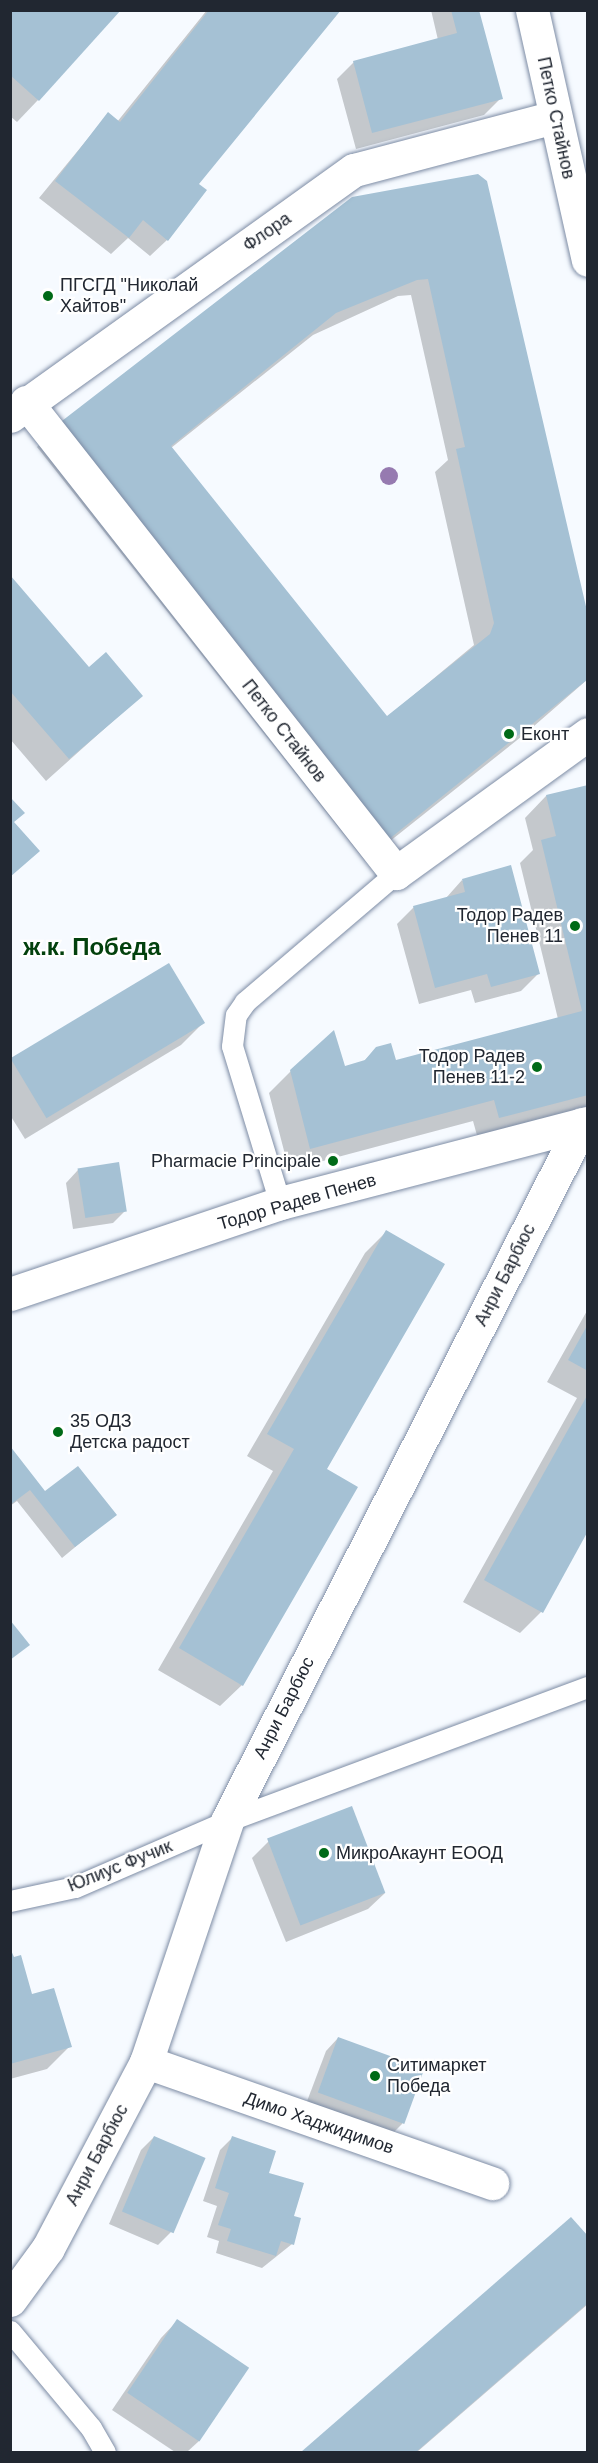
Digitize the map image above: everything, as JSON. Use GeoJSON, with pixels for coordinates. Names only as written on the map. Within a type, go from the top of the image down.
{"type":"FeatureCollection","features":[{"type":"Feature","properties":{"kind":"street","name":"Петко Стайнов"},"geometry":{"type":"LineString","coordinates":[[532,10],[588,260]]}},
{"type":"Feature","properties":{"kind":"street","name":"Флора"},"geometry":{"type":"LineString","coordinates":[[18,409],[354,170],[555,117]]}},
{"type":"Feature","properties":{"kind":"street","name":"Петко Стайнов"},"geometry":{"type":"LineString","coordinates":[[18,409],[396,873]]}},
{"type":"Feature","properties":{"kind":"street"},"geometry":{"type":"LineString","coordinates":[[396,873],[588,734]]}},
{"type":"Feature","properties":{"kind":"street","name":"Тодор Радев Пенев"},"geometry":{"type":"LineString","coordinates":[[12,1290],[280,1203],[585,1124]]}},
{"type":"Feature","properties":{"kind":"street","name":"Анри Барбюс"},"geometry":{"type":"LineString","coordinates":[[10,2300],[48,2248],[146,2062],[227,1821],[585,1124]]}},
{"type":"Feature","properties":{"kind":"street","name":"Димо Хаджидимов"},"geometry":{"type":"LineString","coordinates":[[146,2062],[492,2183]]}},
{"type":"Feature","properties":{"kind":"lane"},"geometry":{"type":"LineString","coordinates":[[280,1203],[232,1046],[236,1015],[245,1002],[396,873]]}},
{"type":"Feature","properties":{"kind":"lane","name":"Юлиус Фучик"},"geometry":{"type":"LineString","coordinates":[[10,1901],[75,1887],[227,1821],[588,1687]]}},
{"type":"Feature","properties":{"kind":"lane"},"geometry":{"type":"LineString","coordinates":[[10,2331],[91,2428],[105,2452]]}},
{"type":"Feature","properties":{"kind":"building"},"geometry":{"type":"Polygon","coordinates":[[[10,10],[121,10],[39,101],[10,75],[10,10]]]}},
{"type":"Feature","properties":{"kind":"building"},"geometry":{"type":"Polygon","coordinates":[[[209,10],[341,10],[199,184],[207,190],[168,241],[143,220],[129,238],[55,181],[108,112],[120,122],[209,10]]]}},
{"type":"Feature","properties":{"kind":"building"},"geometry":{"type":"Polygon","coordinates":[[[451,10],[479,10],[503,99],[372,133],[353,61],[457,33],[451,10]]]}},
{"type":"Feature","properties":{"kind":"building"},"geometry":{"type":"Polygon","coordinates":[[[478,174],[487,181],[588,615],[588,679],[388,840],[58,424],[352,197],[478,174]],[[428,279],[417,280],[336,313],[171,446],[387,716],[490,634],[494,623],[456,449],[465,447],[428,279]]]}},
{"type":"Feature","properties":{"kind":"building"},"geometry":{"type":"Polygon","coordinates":[[[10,575],[89,667],[106,652],[143,696],[69,759],[10,691],[10,575]]]}},
{"type":"Feature","properties":{"kind":"building"},"geometry":{"type":"Polygon","coordinates":[[[588,785],[588,1095],[499,1118],[494,1100],[310,1149],[290,1070],[334,1030],[345,1066],[365,1060],[376,1047],[391,1043],[396,1060],[582,1011],[541,840],[556,836],[546,795],[588,785]]]}},
{"type":"Feature","properties":{"kind":"building"},"geometry":{"type":"Polygon","coordinates":[[[10,797],[25,813],[14,822],[40,851],[10,877],[10,797]]]}},
{"type":"Feature","properties":{"kind":"building"},"geometry":{"type":"Polygon","coordinates":[[[511,865],[540,974],[491,987],[487,974],[435,988],[413,906],[465,892],[462,879],[511,865]]]}},
{"type":"Feature","properties":{"kind":"building"},"geometry":{"type":"Polygon","coordinates":[[[169,963],[205,1023],[46,1118],[10,1058],[169,963]]]}},
{"type":"Feature","properties":{"kind":"building"},"geometry":{"type":"Polygon","coordinates":[[[119,1162],[127,1211],[85,1218],[78,1169],[119,1162]]]}},
{"type":"Feature","properties":{"kind":"building"},"geometry":{"type":"Polygon","coordinates":[[[386,1230],[445,1264],[327,1469],[358,1487],[243,1686],[179,1648],[294,1449],[267,1434],[386,1230]]]}},
{"type":"Feature","properties":{"kind":"building"},"geometry":{"type":"Polygon","coordinates":[[[588,1324],[588,1371],[568,1360],[588,1324]]]}},
{"type":"Feature","properties":{"kind":"building"},"geometry":{"type":"Polygon","coordinates":[[[588,1394],[588,1531],[543,1613],[484,1580],[588,1394]]]}},
{"type":"Feature","properties":{"kind":"building"},"geometry":{"type":"Polygon","coordinates":[[[10,1446],[45,1491],[78,1466],[117,1515],[75,1547],[30,1490],[10,1505],[10,1446]]]}},
{"type":"Feature","properties":{"kind":"building"},"geometry":{"type":"Polygon","coordinates":[[[10,1620],[30,1645],[10,1660],[10,1620]]]}},
{"type":"Feature","properties":{"kind":"building"},"geometry":{"type":"Polygon","coordinates":[[[352,1806],[385,1893],[300,1925],[267,1839],[352,1806]]]}},
{"type":"Feature","properties":{"kind":"building"},"geometry":{"type":"Polygon","coordinates":[[[10,1948],[14,1957],[21,1955],[32,1994],[54,1988],[72,2047],[10,2064],[10,1948]]]}},
{"type":"Feature","properties":{"kind":"building"},"geometry":{"type":"Polygon","coordinates":[[[338,2037],[424,2068],[404,2124],[318,2092],[338,2037]]]}},
{"type":"Feature","properties":{"kind":"building"},"geometry":{"type":"Polygon","coordinates":[[[154,2136],[206,2158],[174,2233],[122,2211],[154,2136]]]}},
{"type":"Feature","properties":{"kind":"building"},"geometry":{"type":"Polygon","coordinates":[[[232,2136],[276,2151],[269,2173],[304,2183],[294,2216],[301,2218],[294,2245],[281,2241],[276,2256],[227,2241],[231,2229],[218,2225],[229,2193],[215,2188],[232,2136]]]}},
{"type":"Feature","properties":{"kind":"building"},"geometry":{"type":"Polygon","coordinates":[[[571,2217],[588,2236],[588,2303],[416,2452],[301,2452],[571,2217]]]}},
{"type":"Feature","properties":{"kind":"building"},"geometry":{"type":"Polygon","coordinates":[[[177,2319],[249,2368],[199,2441],[127,2393],[177,2319]]]}},
{"type":"Feature","properties":{"kind":"place","name":"ПГСГД \"Николай Хайтов\""},"geometry":{"type":"Point","coordinates":[48,296]}},
{"type":"Feature","properties":{"kind":"place","name":"Еконт"},"geometry":{"type":"Point","coordinates":[509,734]}},
{"type":"Feature","properties":{"kind":"place","name":"Тодор Радев Пенев 11"},"geometry":{"type":"Point","coordinates":[575,926]}},
{"type":"Feature","properties":{"kind":"place","name":"Тодор Радев Пенев 11-2"},"geometry":{"type":"Point","coordinates":[537,1067]}},
{"type":"Feature","properties":{"kind":"place","name":"Pharmacie Principale"},"geometry":{"type":"Point","coordinates":[333,1161]}},
{"type":"Feature","properties":{"kind":"place","name":"35 ОДЗ Детска радост"},"geometry":{"type":"Point","coordinates":[58,1432]}},
{"type":"Feature","properties":{"kind":"place","name":"МикроАкаунт ЕООД"},"geometry":{"type":"Point","coordinates":[324,1853]}},
{"type":"Feature","properties":{"kind":"place","name":"Ситимаркет Победа"},"geometry":{"type":"Point","coordinates":[375,2076]}},
{"type":"Feature","properties":{"kind":"district","name":"ж.к. Победа"},"geometry":{"type":"Point","coordinates":[92,947]}}]}
